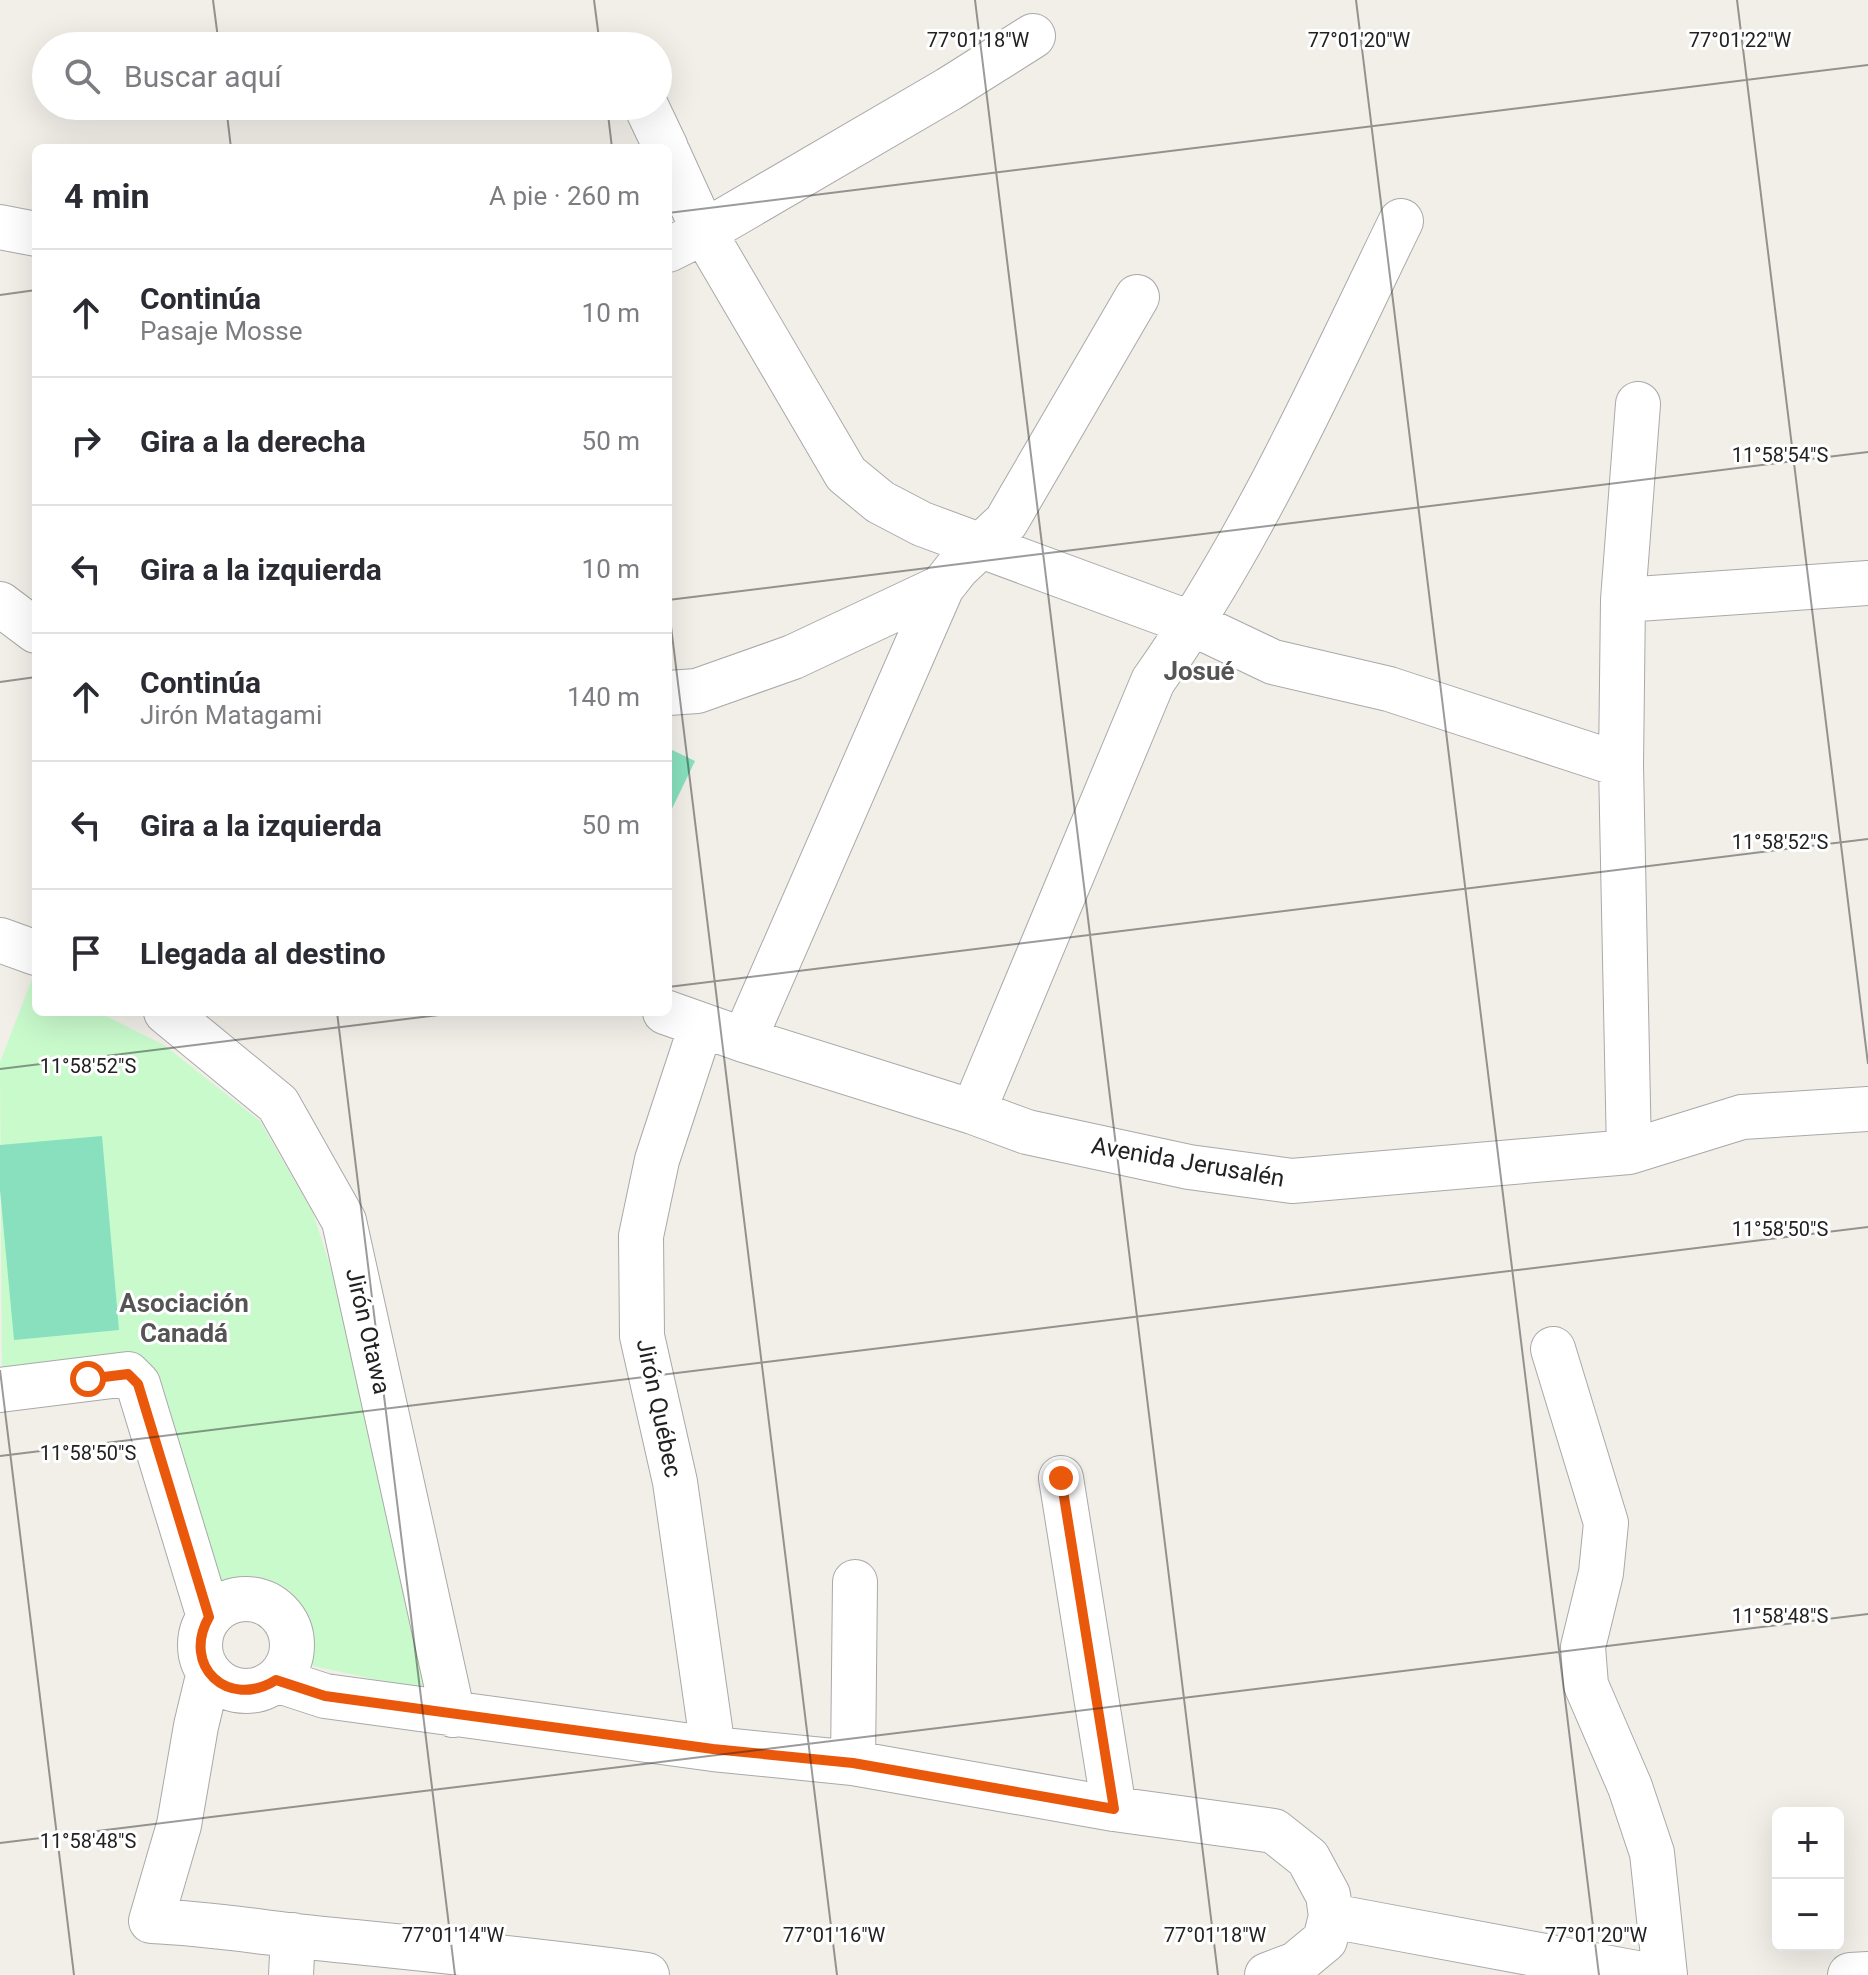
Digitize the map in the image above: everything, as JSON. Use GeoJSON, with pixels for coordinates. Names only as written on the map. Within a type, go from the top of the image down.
{"type":"FeatureCollection","features":[{"type":"Feature","properties":{"kind":"street"},"geometry":{"type":"LineString","coordinates":[[686,241],[949,89],[1033,36]]}},
{"type":"Feature","properties":{"kind":"street"},"geometry":{"type":"LineString","coordinates":[[653,120],[664,144]]}},
{"type":"Feature","properties":{"kind":"street"},"geometry":{"type":"LineString","coordinates":[[672,174],[686,241],[846,474],[880,502],[922,524],[1193,624],[1273,662],[1389,689],[1621,765]]}},
{"type":"Feature","properties":{"kind":"street"},"geometry":{"type":"LineString","coordinates":[[973,1112],[1153,681],[1193,624],[1269,490],[1401,221]]}},
{"type":"Feature","properties":{"kind":"street"},"geometry":{"type":"LineString","coordinates":[[0,227],[32,233]]}},
{"type":"Feature","properties":{"kind":"street"},"geometry":{"type":"LineString","coordinates":[[744,1040],[942,587],[957,568],[1006,522],[1137,297]]}},
{"type":"Feature","properties":{"kind":"street"},"geometry":{"type":"LineString","coordinates":[[1629,1152],[1621,765],[1623,600],[1638,404]]}},
{"type":"Feature","properties":{"kind":"street"},"geometry":{"type":"LineString","coordinates":[[1623,600],[1868,583]]}},
{"type":"Feature","properties":{"kind":"street"},"geometry":{"type":"LineString","coordinates":[[672,693],[697,691],[793,657],[942,587]]}},
{"type":"Feature","properties":{"kind":"street"},"geometry":{"type":"LineString","coordinates":[[0,940],[32,952]]}},
{"type":"Feature","properties":{"kind":"street","name":"Jirón Otawa"},"geometry":{"type":"LineString","coordinates":[[171,1016],[278,1104],[344,1221],[453,1715]]}},
{"type":"Feature","properties":{"kind":"street","name":"Avenida Jerusalén"},"geometry":{"type":"LineString","coordinates":[[683,1019],[1027,1132],[1189,1167],[1292,1181],[1629,1152],[1742,1117],[1868,1109]]}},
{"type":"Feature","properties":{"kind":"street","name":"Jirón Québec"},"geometry":{"type":"LineString","coordinates":[[683,1019],[641,1236],[642,1336],[675,1482],[713,1749]]}},
{"type":"Feature","properties":{"kind":"street"},"geometry":{"type":"LineString","coordinates":[[1553,1349],[1606,1523],[1601,1573],[1583,1647],[1586,1685],[1630,1787],[1652,1853],[1665,1975]]}},
{"type":"Feature","properties":{"kind":"street"},"geometry":{"type":"LineString","coordinates":[[0,1390],[128,1374],[138,1384],[209,1617]]}},
{"type":"Feature","properties":{"kind":"street"},"geometry":{"type":"LineString","coordinates":[[1061,1478],[1114,1809]]}},
{"type":"Feature","properties":{"kind":"street"},"geometry":{"type":"LineString","coordinates":[[853,1763],[855,1582]]}},
{"type":"Feature","properties":{"kind":"street"},"geometry":{"type":"LineString","coordinates":[[246,1598],[271,1606],[289,1626],[293,1641],[292,1655],[286,1669],[263,1688],[249,1691],[233,1690],[220,1683],[202,1659],[202,1629],[209,1617],[220,1606],[246,1598]]}},
{"type":"Feature","properties":{"kind":"street"},"geometry":{"type":"LineString","coordinates":[[209,1672],[179,1825],[151,1921],[196,1923],[292,1955],[647,1975]]}},
{"type":"Feature","properties":{"kind":"street"},"geometry":{"type":"LineString","coordinates":[[276,1680],[325,1696],[713,1749],[853,1763],[1114,1809],[1274,1831],[1308,1858],[1328,1895],[1331,1916],[1325,1940],[1296,1964],[1267,1975]]}},
{"type":"Feature","properties":{"kind":"street"},"geometry":{"type":"LineString","coordinates":[[1331,1916],[1647,1975]]}},
{"type":"Feature","properties":{"kind":"street"},"geometry":{"type":"LineString","coordinates":[[1850,1975],[1868,1974]]}},
{"type":"Feature","properties":{"kind":"green space"},"geometry":{"type":"Polygon","coordinates":[[[672,750],[695,761],[672,809],[672,750]]]}},
{"type":"Feature","properties":{"kind":"green space"},"geometry":{"type":"Polygon","coordinates":[[[32,979],[32,1016],[106,1016],[164,1045],[260,1121],[313,1213],[345,1313],[433,1692],[313,1666],[300,1612],[289,1590],[265,1579],[213,1581],[145,1375],[2,1377],[0,1062],[32,979]]]}},
{"type":"Feature","properties":{"kind":"green space"},"geometry":{"type":"Polygon","coordinates":[[[102,1136],[119,1330],[14,1340],[0,1190],[0,1145],[102,1136]]]}},
{"type":"Feature","properties":{"kind":"district","name":"Josué"},"geometry":{"type":"Point","coordinates":[1199,671]}},
{"type":"Feature","properties":{"kind":"district","name":"Asociación Canadá"},"geometry":{"type":"Point","coordinates":[184,1318]}},
{"type":"Feature","properties":{"kind":"route"},"geometry":{"type":"LineString","coordinates":[[88,1379],[128,1374],[138,1384],[209,1617],[202,1629],[202,1659],[209,1672],[233,1690],[263,1688],[276,1680],[325,1696],[713,1749],[853,1763],[1114,1809],[1061,1478]]}}]}
